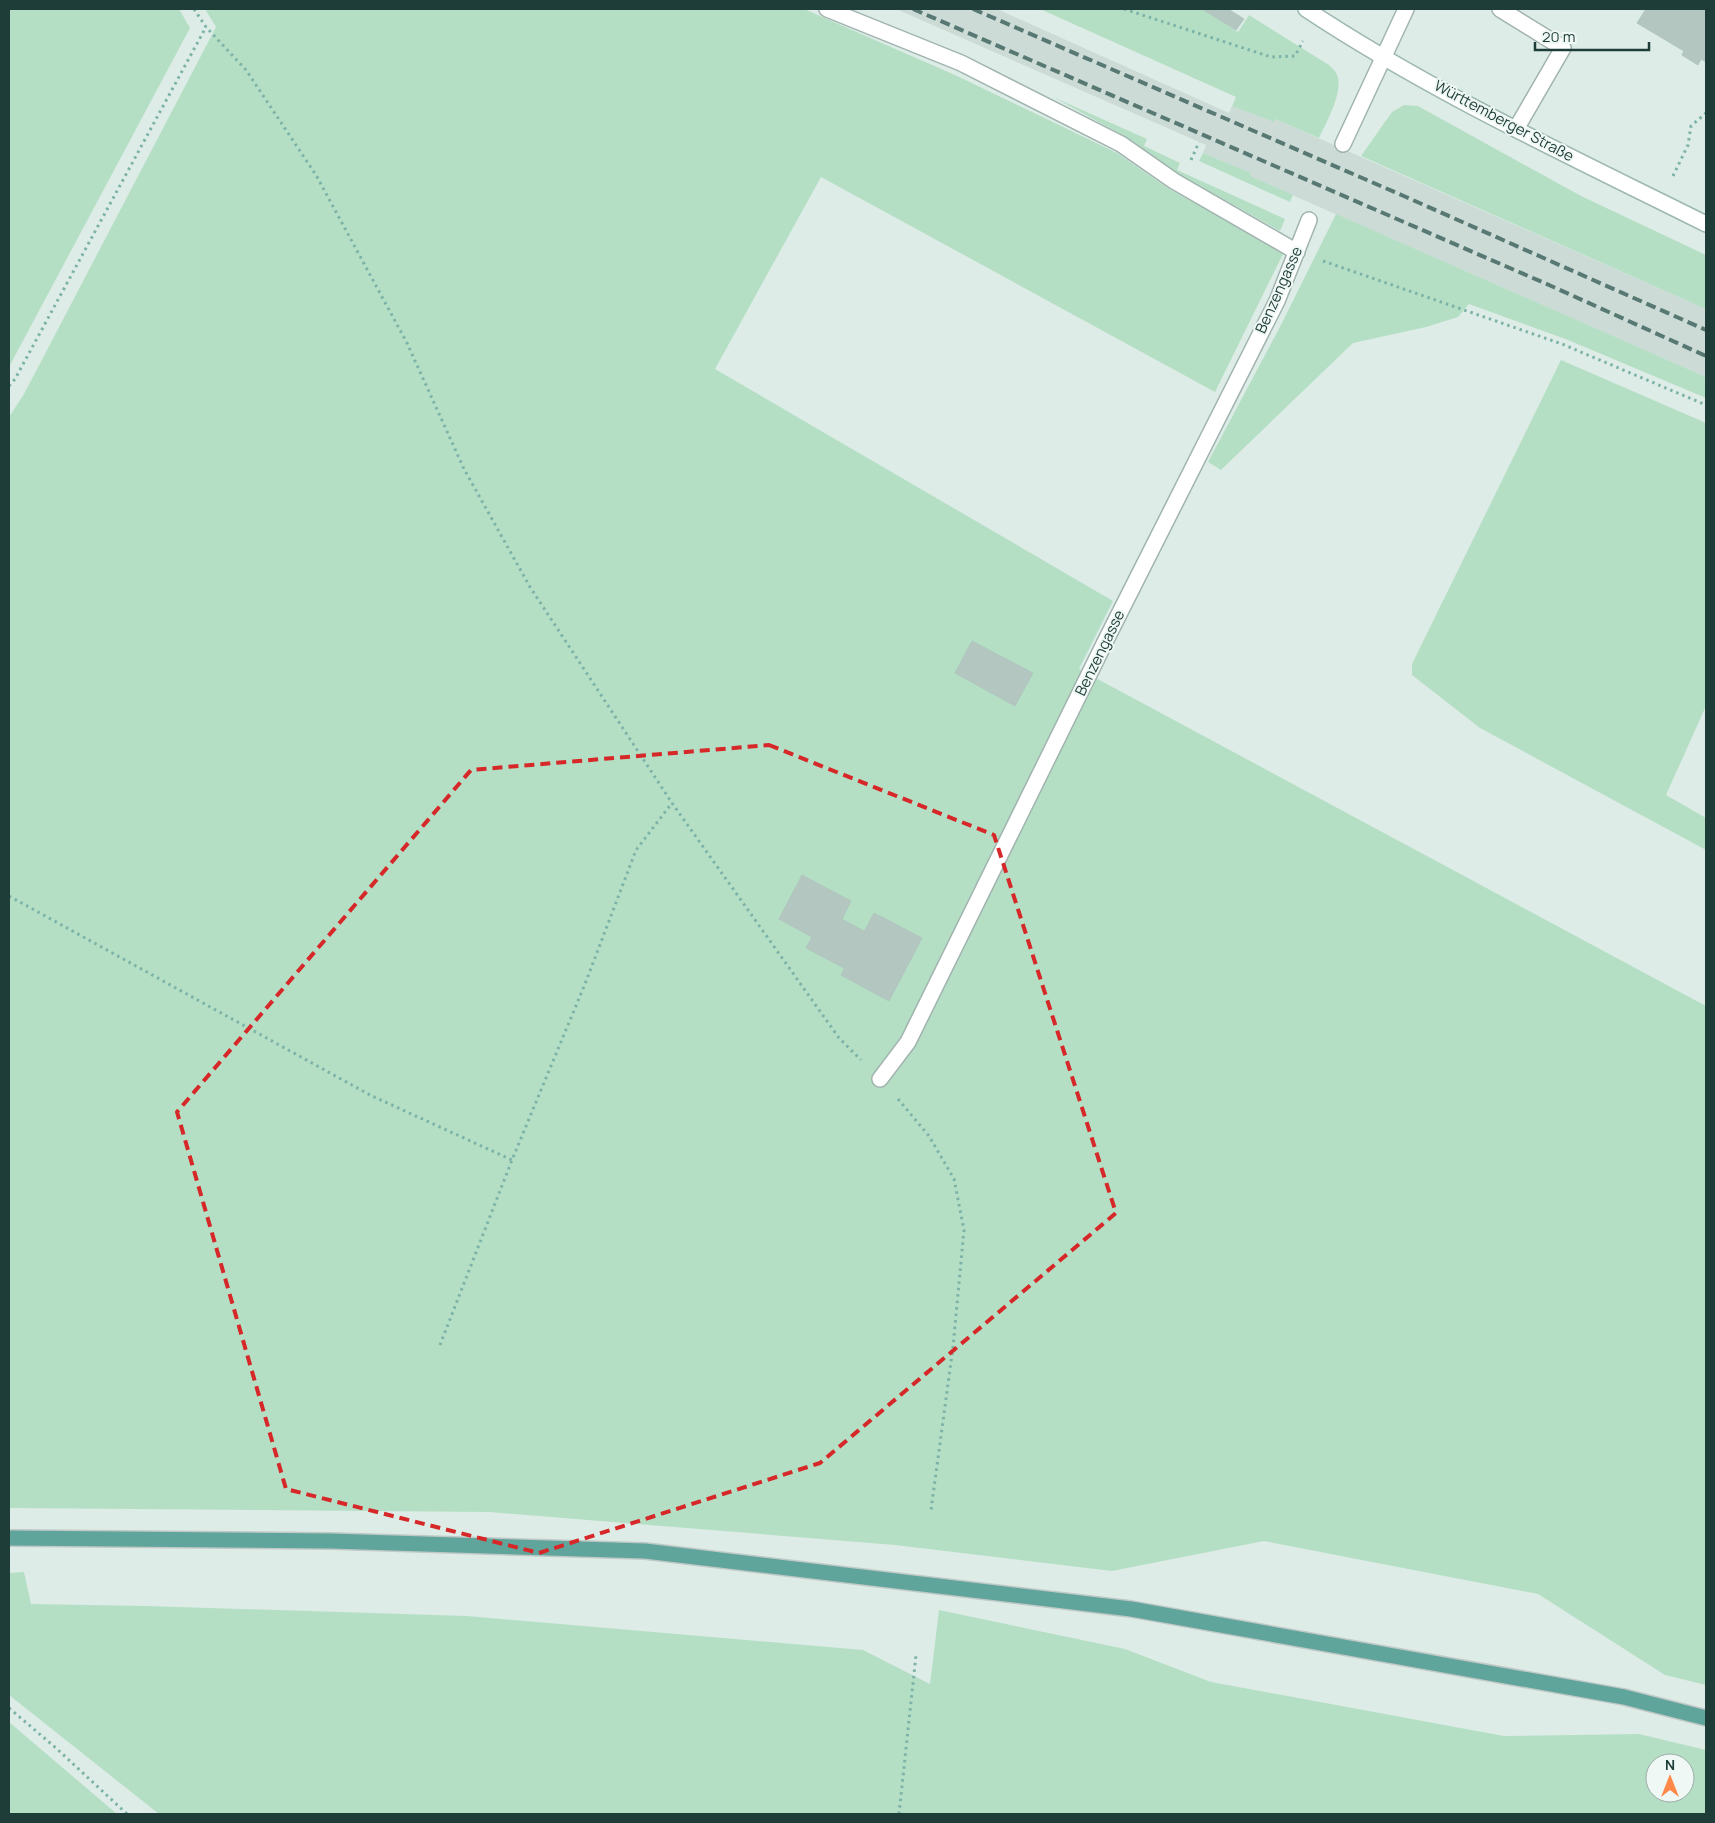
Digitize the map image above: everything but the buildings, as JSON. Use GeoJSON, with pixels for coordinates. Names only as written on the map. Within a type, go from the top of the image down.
{"type":"FeatureCollection","features":[{"type":"Feature","properties":{"kind":"main road"},"geometry":{"type":"LineString","coordinates":[[827,9],[961,63],[1112,140],[1174,181],[1297,252]]}},
{"type":"Feature","properties":{"kind":"main road"},"geometry":{"type":"LineString","coordinates":[[1343,144],[1382,56],[1406,9]]}},
{"type":"Feature","properties":{"kind":"main road"},"geometry":{"type":"LineString","coordinates":[[1500,9],[1563,48],[1516,129]]}},
{"type":"Feature","properties":{"kind":"main road","name":"Württemberger Straße"},"geometry":{"type":"LineString","coordinates":[[1311,12],[1382,56],[1516,129],[1706,224]]}},
{"type":"Feature","properties":{"kind":"main road","name":"Benzengasse"},"geometry":{"type":"LineString","coordinates":[[880,1079],[908,1042],[1105,642],[1277,301],[1309,220]]}},
{"type":"Feature","properties":{"kind":"main road"},"geometry":{"type":"LineString","coordinates":[[9,1538],[331,1541],[645,1551],[1131,1609],[1624,1696],[1706,1718]]}},
{"type":"Feature","properties":{"kind":"path"},"geometry":{"type":"LineString","coordinates":[[194,9],[206,28],[246,70],[316,175],[407,343],[464,469],[530,587],[672,803],[839,1038],[880,1079],[929,1136],[954,1179],[964,1230],[953,1347],[931,1510]]}},
{"type":"Feature","properties":{"kind":"path"},"geometry":{"type":"LineString","coordinates":[[1124,9],[1271,56],[1295,56],[1311,12]]}},
{"type":"Feature","properties":{"kind":"path"},"geometry":{"type":"LineString","coordinates":[[9,386],[15,379],[206,28]]}},
{"type":"Feature","properties":{"kind":"path"},"geometry":{"type":"LineString","coordinates":[[1660,201],[1688,145],[1691,126],[1706,113]]}},
{"type":"Feature","properties":{"kind":"path"},"geometry":{"type":"LineString","coordinates":[[1188,166],[1199,142]]}},
{"type":"Feature","properties":{"kind":"path"},"geometry":{"type":"LineString","coordinates":[[1297,252],[1562,344],[1706,405]]}},
{"type":"Feature","properties":{"kind":"path"},"geometry":{"type":"LineString","coordinates":[[440,1345],[512,1160],[585,984],[636,850],[672,803]]}},
{"type":"Feature","properties":{"kind":"path"},"geometry":{"type":"LineString","coordinates":[[9,896],[370,1095],[512,1160]]}},
{"type":"Feature","properties":{"kind":"path"},"geometry":{"type":"LineString","coordinates":[[899,1814],[916,1656]]}},
{"type":"Feature","properties":{"kind":"path"},"geometry":{"type":"LineString","coordinates":[[9,1708],[56,1748],[127,1814]]}},
{"type":"Feature","properties":{"kind":"highlighted area"},"geometry":{"type":"Polygon","coordinates":[[[769,745],[994,835],[1116,1213],[820,1463],[539,1553],[286,1489],[177,1112],[471,770],[769,745]]]}},
{"type":"Feature","properties":{"kind":"shaded area"},"geometry":{"type":"Polygon","coordinates":[[[896,9],[997,9],[1229,113],[1232,106],[1273,121],[1275,119],[1706,309],[1706,377],[1249,176],[1250,173],[1203,153],[1206,145],[896,9]]]}},
{"type":"Feature","properties":{"kind":"green space"},"geometry":{"type":"Polygon","coordinates":[[[9,9],[179,9],[190,28],[9,367],[9,9]]]}},
{"type":"Feature","properties":{"kind":"green space"},"geometry":{"type":"Polygon","coordinates":[[[205,9],[804,9],[955,75],[1117,153],[1169,189],[1284,252],[1215,392],[821,177],[715,369],[1113,601],[1079,669],[1706,1006],[1706,1685],[1665,1675],[1538,1594],[1264,1541],[1112,1571],[895,1545],[489,1512],[9,1508],[9,417],[24,394],[216,27],[205,9]]]}},
{"type":"Feature","properties":{"kind":"green space"},"geometry":{"type":"Polygon","coordinates":[[[1040,9],[1202,9],[1238,32],[1249,15],[1329,65],[1336,72],[1339,82],[1330,116],[1319,138],[1275,119],[1274,122],[1232,106],[1236,97],[1040,9]]]}},
{"type":"Feature","properties":{"kind":"green space"},"geometry":{"type":"Polygon","coordinates":[[[1053,97],[1147,139],[1144,146],[1180,163],[1177,170],[1285,219],[1280,231],[1178,174],[1126,137],[1053,97]]]}},
{"type":"Feature","properties":{"kind":"green space"},"geometry":{"type":"Polygon","coordinates":[[[1404,105],[1418,106],[1581,196],[1706,255],[1706,309],[1361,156],[1392,112],[1404,105]]]}},
{"type":"Feature","properties":{"kind":"green space"},"geometry":{"type":"Polygon","coordinates":[[[1203,153],[1251,173],[1250,176],[1293,195],[1290,202],[1199,161],[1203,153]]]}},
{"type":"Feature","properties":{"kind":"green space"},"geometry":{"type":"Polygon","coordinates":[[[1336,214],[1706,377],[1706,398],[1568,340],[1469,304],[1458,317],[1426,327],[1353,343],[1221,470],[1208,462],[1283,321],[1336,214]]]}},
{"type":"Feature","properties":{"kind":"green space"},"geometry":{"type":"Polygon","coordinates":[[[1561,360],[1706,423],[1706,706],[1666,795],[1706,818],[1706,850],[1480,728],[1412,675],[1412,664],[1561,360]]]}},
{"type":"Feature","properties":{"kind":"green space"},"geometry":{"type":"Polygon","coordinates":[[[24,1572],[31,1604],[467,1616],[863,1650],[930,1684],[939,1610],[1125,1649],[1211,1682],[1504,1736],[1639,1734],[1706,1750],[1706,1814],[159,1814],[9,1695],[9,1573],[24,1572]]]}},
{"type":"Feature","properties":{"kind":"green space"},"geometry":{"type":"Polygon","coordinates":[[[9,1722],[117,1814],[9,1814],[9,1722]]]}},
{"type":"Feature","properties":{"kind":"railway"},"geometry":{"type":"LineString","coordinates":[[913,9],[1549,285],[1706,356]]}},
{"type":"Feature","properties":{"kind":"railway"},"geometry":{"type":"LineString","coordinates":[[973,9],[1706,330]]}}]}
